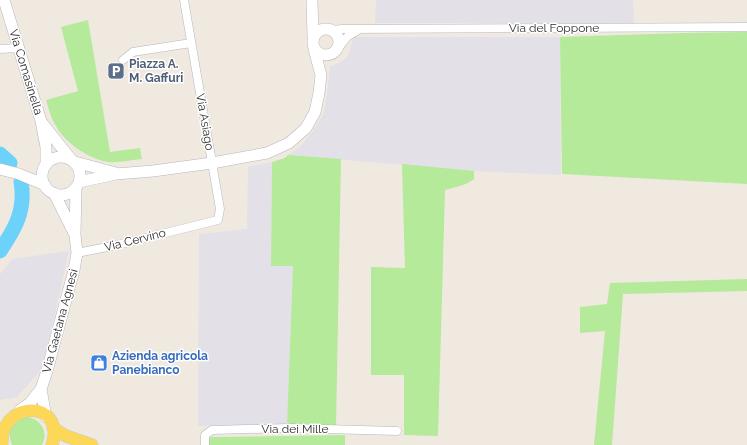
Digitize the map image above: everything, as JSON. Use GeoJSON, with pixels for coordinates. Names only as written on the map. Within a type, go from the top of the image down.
{"type":"FeatureCollection","features":[{"type":"Feature","properties":{"kind":"main road"},"geometry":{"type":"LineString","coordinates":[[1,445],[1,431],[4,419],[20,410],[29,409],[37,411],[46,417],[53,428],[54,436],[52,445]]}},
{"type":"Feature","properties":{"kind":"main road"},"geometry":{"type":"LineString","coordinates":[[53,428],[66,436],[92,445]]}},
{"type":"Feature","properties":{"kind":"street","name":"Via Comasinella"},"geometry":{"type":"LineString","coordinates":[[4,0],[40,121],[46,147],[44,168]]}},
{"type":"Feature","properties":{"kind":"street","name":"Via Asiago"},"geometry":{"type":"LineString","coordinates":[[184,0],[220,214],[218,220],[193,225]]}},
{"type":"Feature","properties":{"kind":"street"},"geometry":{"type":"LineString","coordinates":[[4,170],[26,174],[58,194],[68,194],[77,185],[116,174],[212,163],[267,153],[289,143],[306,128],[315,112],[319,93],[321,75],[312,41],[312,0]]}},
{"type":"Feature","properties":{"kind":"street"},"geometry":{"type":"LineString","coordinates":[[312,13],[318,21],[336,33],[339,39],[335,51]]}},
{"type":"Feature","properties":{"kind":"street","name":"Via del Foppone"},"geometry":{"type":"LineString","coordinates":[[330,30],[747,27]]}},
{"type":"Feature","properties":{"kind":"street"},"geometry":{"type":"LineString","coordinates":[[313,38],[321,29],[330,30]]}},
{"type":"Feature","properties":{"kind":"street"},"geometry":{"type":"LineString","coordinates":[[321,75],[335,51],[348,36],[360,29]]}},
{"type":"Feature","properties":{"kind":"street"},"geometry":{"type":"LineString","coordinates":[[123,60],[133,52],[191,43]]}},
{"type":"Feature","properties":{"kind":"street"},"geometry":{"type":"LineString","coordinates":[[0,49],[18,48]]}},
{"type":"Feature","properties":{"kind":"street"},"geometry":{"type":"LineString","coordinates":[[314,49],[320,54],[335,51]]}},
{"type":"Feature","properties":{"kind":"street","name":"Via Comasinella"},"geometry":{"type":"LineString","coordinates":[[40,121],[72,160]]}},
{"type":"Feature","properties":{"kind":"street"},"geometry":{"type":"LineString","coordinates":[[26,174],[44,168],[55,158],[65,157],[116,174]]}},
{"type":"Feature","properties":{"kind":"street"},"geometry":{"type":"LineString","coordinates":[[72,160],[79,168],[80,175],[77,185],[75,235],[78,253]]}},
{"type":"Feature","properties":{"kind":"street"},"geometry":{"type":"LineString","coordinates":[[44,168],[42,178],[75,235]]}},
{"type":"Feature","properties":{"kind":"street","name":"Via Cervino"},"geometry":{"type":"LineString","coordinates":[[78,253],[117,245],[193,225]]}},
{"type":"Feature","properties":{"kind":"street","name":"Via Gaetana Agnesi"},"geometry":{"type":"LineString","coordinates":[[20,410],[30,403],[41,389],[78,253]]}},
{"type":"Feature","properties":{"kind":"street","name":"Via Gaetana Agnesi"},"geometry":{"type":"LineString","coordinates":[[41,389],[46,417]]}},
{"type":"Feature","properties":{"kind":"street","name":"Via dei Mille"},"geometry":{"type":"LineString","coordinates":[[205,445],[205,435],[212,430],[288,428],[397,431]]}},
{"type":"Feature","properties":{"kind":"shaded area"},"geometry":{"type":"Polygon","coordinates":[[[376,0],[633,0],[634,23],[375,23],[376,0]]]}},
{"type":"Feature","properties":{"kind":"shaded area"},"geometry":{"type":"Polygon","coordinates":[[[353,37],[560,37],[561,175],[474,171],[288,155],[299,148],[323,115],[330,67],[344,60],[349,54],[353,37]]]}},
{"type":"Feature","properties":{"kind":"shaded area"},"geometry":{"type":"Polygon","coordinates":[[[272,162],[271,266],[293,266],[287,425],[198,426],[199,234],[247,229],[248,167],[272,162]]]}},
{"type":"Feature","properties":{"kind":"shaded area"},"geometry":{"type":"Polygon","coordinates":[[[69,251],[41,370],[17,397],[0,400],[0,274],[12,259],[69,251]]]}},
{"type":"Feature","properties":{"kind":"green space"},"geometry":{"type":"Polygon","coordinates":[[[88,20],[110,152],[140,148],[142,159],[108,162],[93,158],[71,144],[60,132],[51,117],[46,100],[78,91],[61,27],[88,20]]]}},
{"type":"Feature","properties":{"kind":"green space"},"geometry":{"type":"Polygon","coordinates":[[[747,32],[747,184],[562,174],[560,37],[747,32]]]}},
{"type":"Feature","properties":{"kind":"green space"},"geometry":{"type":"Polygon","coordinates":[[[288,155],[341,159],[336,426],[287,425],[293,266],[271,266],[272,162],[285,158],[288,155]]]}},
{"type":"Feature","properties":{"kind":"green space"},"geometry":{"type":"Polygon","coordinates":[[[402,164],[474,171],[474,179],[471,181],[445,190],[438,436],[404,435],[404,375],[371,375],[371,267],[405,268],[402,164]]]}},
{"type":"Feature","properties":{"kind":"green space"},"geometry":{"type":"Polygon","coordinates":[[[747,279],[747,291],[623,294],[612,445],[594,445],[605,331],[580,333],[580,307],[607,304],[610,283],[747,279]]]}},
{"type":"Feature","properties":{"kind":"green space"},"geometry":{"type":"Polygon","coordinates":[[[27,417],[40,423],[45,435],[42,445],[12,445],[10,440],[10,431],[12,427],[18,421],[27,417]]]}},
{"type":"Feature","properties":{"kind":"green space"},"geometry":{"type":"Polygon","coordinates":[[[345,435],[345,445],[209,445],[209,440],[211,437],[345,435]]]}},
{"type":"Feature","properties":{"kind":"waterway"},"geometry":{"type":"LineString","coordinates":[[0,154],[10,163]]}},
{"type":"Feature","properties":{"kind":"waterway"},"geometry":{"type":"LineString","coordinates":[[0,251],[15,227],[21,210],[21,182]]}},
{"type":"Feature","properties":{"kind":"place","name":"Piazza A. M. Gaffuri"},"geometry":{"type":"Point","coordinates":[116,71]}},
{"type":"Feature","properties":{"kind":"place","name":"Azienda agricola Panebianco"},"geometry":{"type":"Point","coordinates":[99,363]}}]}
